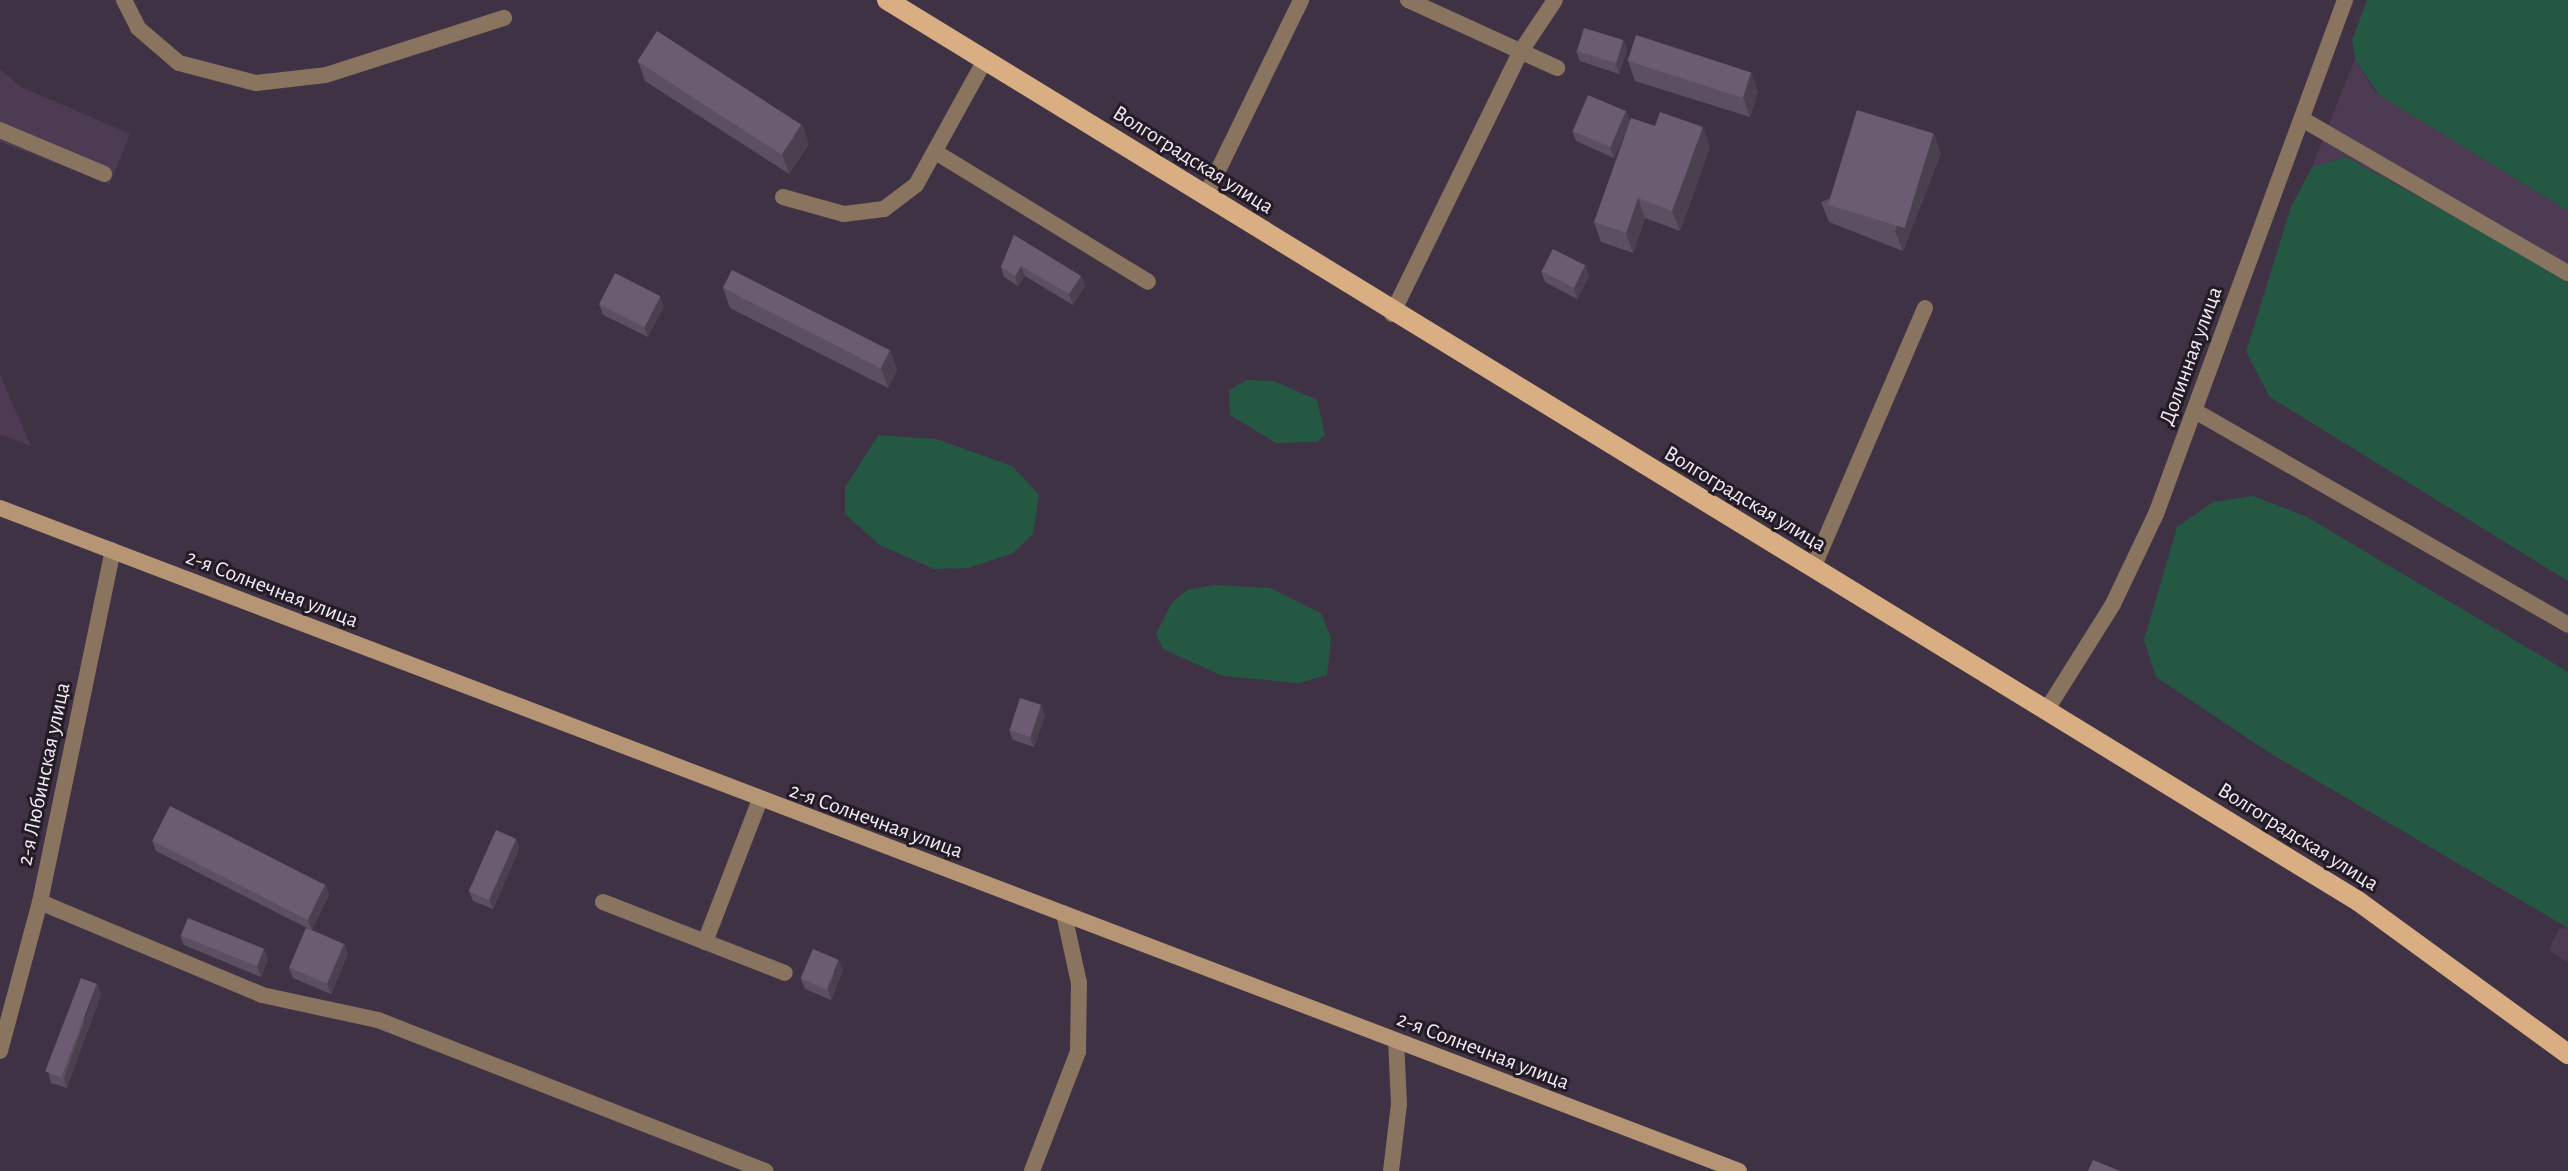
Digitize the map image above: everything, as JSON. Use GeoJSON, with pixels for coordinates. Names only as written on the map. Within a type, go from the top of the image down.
{"type":"FeatureCollection","features":[{"type":"Feature","properties":{"kind":"main road","name":"Волгоградская улица"},"geometry":{"type":"LineString","coordinates":[[887,0],[1206,195],[1392,314],[2358,901],[2568,1054]]}},
{"type":"Feature","properties":{"kind":"main road","name":"2-я Солнечная улица"},"geometry":{"type":"LineString","coordinates":[[0,508],[759,802],[1064,914],[1739,1171]]}},
{"type":"Feature","properties":{"kind":"street"},"geometry":{"type":"LineString","coordinates":[[124,0],[138,28],[179,63],[256,83],[326,75],[504,18]]}},
{"type":"Feature","properties":{"kind":"street"},"geometry":{"type":"LineString","coordinates":[[1206,195],[1301,0]]}},
{"type":"Feature","properties":{"kind":"street"},"geometry":{"type":"LineString","coordinates":[[1408,0],[1557,68]]}},
{"type":"Feature","properties":{"kind":"street"},"geometry":{"type":"LineString","coordinates":[[1392,314],[1521,51],[1555,0]]}},
{"type":"Feature","properties":{"kind":"street","name":"Долинная улица"},"geometry":{"type":"LineString","coordinates":[[2046,711],[2113,604],[2195,411],[2345,0]]}},
{"type":"Feature","properties":{"kind":"street"},"geometry":{"type":"LineString","coordinates":[[783,197],[844,214],[884,209],[916,185],[937,153],[985,60]]}},
{"type":"Feature","properties":{"kind":"street"},"geometry":{"type":"LineString","coordinates":[[2302,119],[2568,273]]}},
{"type":"Feature","properties":{"kind":"street"},"geometry":{"type":"LineString","coordinates":[[0,130],[104,174]]}},
{"type":"Feature","properties":{"kind":"street"},"geometry":{"type":"LineString","coordinates":[[937,153],[1148,282]]}},
{"type":"Feature","properties":{"kind":"street"},"geometry":{"type":"LineString","coordinates":[[1813,568],[1925,308]]}},
{"type":"Feature","properties":{"kind":"street"},"geometry":{"type":"LineString","coordinates":[[2195,411],[2568,625]]}},
{"type":"Feature","properties":{"kind":"street","name":"2-я Любинская улица"},"geometry":{"type":"LineString","coordinates":[[0,1051],[40,902],[113,551]]}},
{"type":"Feature","properties":{"kind":"street"},"geometry":{"type":"LineString","coordinates":[[705,942],[759,802]]}},
{"type":"Feature","properties":{"kind":"street"},"geometry":{"type":"LineString","coordinates":[[40,902],[262,995],[378,1020],[766,1171]]}},
{"type":"Feature","properties":{"kind":"street"},"geometry":{"type":"LineString","coordinates":[[603,902],[785,973]]}},
{"type":"Feature","properties":{"kind":"street"},"geometry":{"type":"LineString","coordinates":[[1032,1171],[1078,1052],[1079,983],[1064,914]]}},
{"type":"Feature","properties":{"kind":"street"},"geometry":{"type":"LineString","coordinates":[[1391,1171],[1399,1104],[1396,1041]]}},
{"type":"Feature","properties":{"kind":"shaded area"},"geometry":{"type":"Polygon","coordinates":[[[2355,59],[2375,92],[2568,211],[2568,279],[2346,157],[2312,167],[2355,59]]]}},
{"type":"Feature","properties":{"kind":"shaded area"},"geometry":{"type":"Polygon","coordinates":[[[0,69],[19,86],[130,134],[110,184],[0,142],[0,69]]]}},
{"type":"Feature","properties":{"kind":"shaded area"},"geometry":{"type":"Polygon","coordinates":[[[0,375],[31,446],[0,434],[0,375]]]}},
{"type":"Feature","properties":{"kind":"shaded area"},"geometry":{"type":"Polygon","coordinates":[[[2568,928],[2568,963],[2549,950],[2559,929],[2568,928]]]}},
{"type":"Feature","properties":{"kind":"green space"},"geometry":{"type":"Polygon","coordinates":[[[2367,0],[2568,0],[2568,211],[2379,95],[2355,59],[2352,40],[2367,0]]]}},
{"type":"Feature","properties":{"kind":"green space"},"geometry":{"type":"Polygon","coordinates":[[[2346,157],[2568,279],[2568,581],[2270,397],[2246,352],[2291,207],[2312,167],[2346,157]]]}},
{"type":"Feature","properties":{"kind":"green space"},"geometry":{"type":"Polygon","coordinates":[[[1247,380],[1274,381],[1317,400],[1325,435],[1317,442],[1276,443],[1230,415],[1229,390],[1247,380]]]}},
{"type":"Feature","properties":{"kind":"green space"},"geometry":{"type":"Polygon","coordinates":[[[878,435],[936,439],[1012,466],[1039,495],[1033,534],[1013,553],[968,568],[934,569],[880,545],[845,514],[845,488],[878,435]]]}},
{"type":"Feature","properties":{"kind":"green space"},"geometry":{"type":"Polygon","coordinates":[[[2253,496],[2307,517],[2568,672],[2568,928],[2268,752],[2156,677],[2144,640],[2177,527],[2213,502],[2253,496]]]}},
{"type":"Feature","properties":{"kind":"green space"},"geometry":{"type":"Polygon","coordinates":[[[1214,585],[1270,588],[1321,613],[1331,638],[1327,675],[1298,683],[1223,676],[1163,649],[1156,634],[1172,603],[1187,590],[1214,585]]]}},
{"type":"Feature","properties":{"kind":"building"},"geometry":{"type":"Polygon","coordinates":[[[1584,28],[1623,40],[1616,63],[1577,51],[1584,28]]]}},
{"type":"Feature","properties":{"kind":"building"},"geometry":{"type":"Polygon","coordinates":[[[657,31],[801,125],[782,155],[637,61],[657,31]]]}},
{"type":"Feature","properties":{"kind":"building"},"geometry":{"type":"Polygon","coordinates":[[[1636,35],[1751,72],[1743,98],[1628,61],[1636,35]]]}},
{"type":"Feature","properties":{"kind":"building"},"geometry":{"type":"Polygon","coordinates":[[[1588,95],[1626,111],[1611,147],[1573,131],[1588,95]]]}},
{"type":"Feature","properties":{"kind":"building"},"geometry":{"type":"Polygon","coordinates":[[[1857,110],[1934,133],[1905,228],[1828,205],[1857,110]]]}},
{"type":"Feature","properties":{"kind":"building"},"geometry":{"type":"Polygon","coordinates":[[[1660,112],[1703,127],[1672,211],[1638,198],[1626,233],[1594,222],[1631,118],[1655,126],[1660,112]]]}},
{"type":"Feature","properties":{"kind":"building"},"geometry":{"type":"Polygon","coordinates":[[[1014,235],[1081,276],[1069,294],[1021,266],[1015,276],[1001,267],[1014,235]]]}},
{"type":"Feature","properties":{"kind":"building"},"geometry":{"type":"Polygon","coordinates":[[[1553,249],[1585,265],[1574,288],[1542,271],[1553,249]]]}},
{"type":"Feature","properties":{"kind":"building"},"geometry":{"type":"Polygon","coordinates":[[[732,270],[890,350],[881,368],[723,288],[732,270]]]}},
{"type":"Feature","properties":{"kind":"building"},"geometry":{"type":"Polygon","coordinates":[[[615,273],[660,296],[645,327],[599,304],[615,273]]]}},
{"type":"Feature","properties":{"kind":"building"},"geometry":{"type":"Polygon","coordinates":[[[1020,698],[1041,705],[1030,737],[1009,730],[1020,698]]]}},
{"type":"Feature","properties":{"kind":"building"},"geometry":{"type":"Polygon","coordinates":[[[170,806],[325,885],[307,920],[152,841],[170,806]]]}},
{"type":"Feature","properties":{"kind":"building"},"geometry":{"type":"Polygon","coordinates":[[[496,830],[516,839],[489,900],[469,891],[496,830]]]}},
{"type":"Feature","properties":{"kind":"building"},"geometry":{"type":"Polygon","coordinates":[[[188,918],[264,949],[257,966],[181,936],[188,918]]]}},
{"type":"Feature","properties":{"kind":"building"},"geometry":{"type":"Polygon","coordinates":[[[306,928],[344,944],[327,984],[289,968],[306,928]]]}},
{"type":"Feature","properties":{"kind":"building"},"geometry":{"type":"Polygon","coordinates":[[[813,949],[839,960],[826,989],[800,978],[813,949]]]}},
{"type":"Feature","properties":{"kind":"building"},"geometry":{"type":"Polygon","coordinates":[[[81,978],[97,984],[61,1077],[45,1071],[81,978]]]}},
{"type":"Feature","properties":{"kind":"building"},"geometry":{"type":"Polygon","coordinates":[[[2093,1160],[2120,1171],[2088,1171],[2093,1160]]]}}]}
